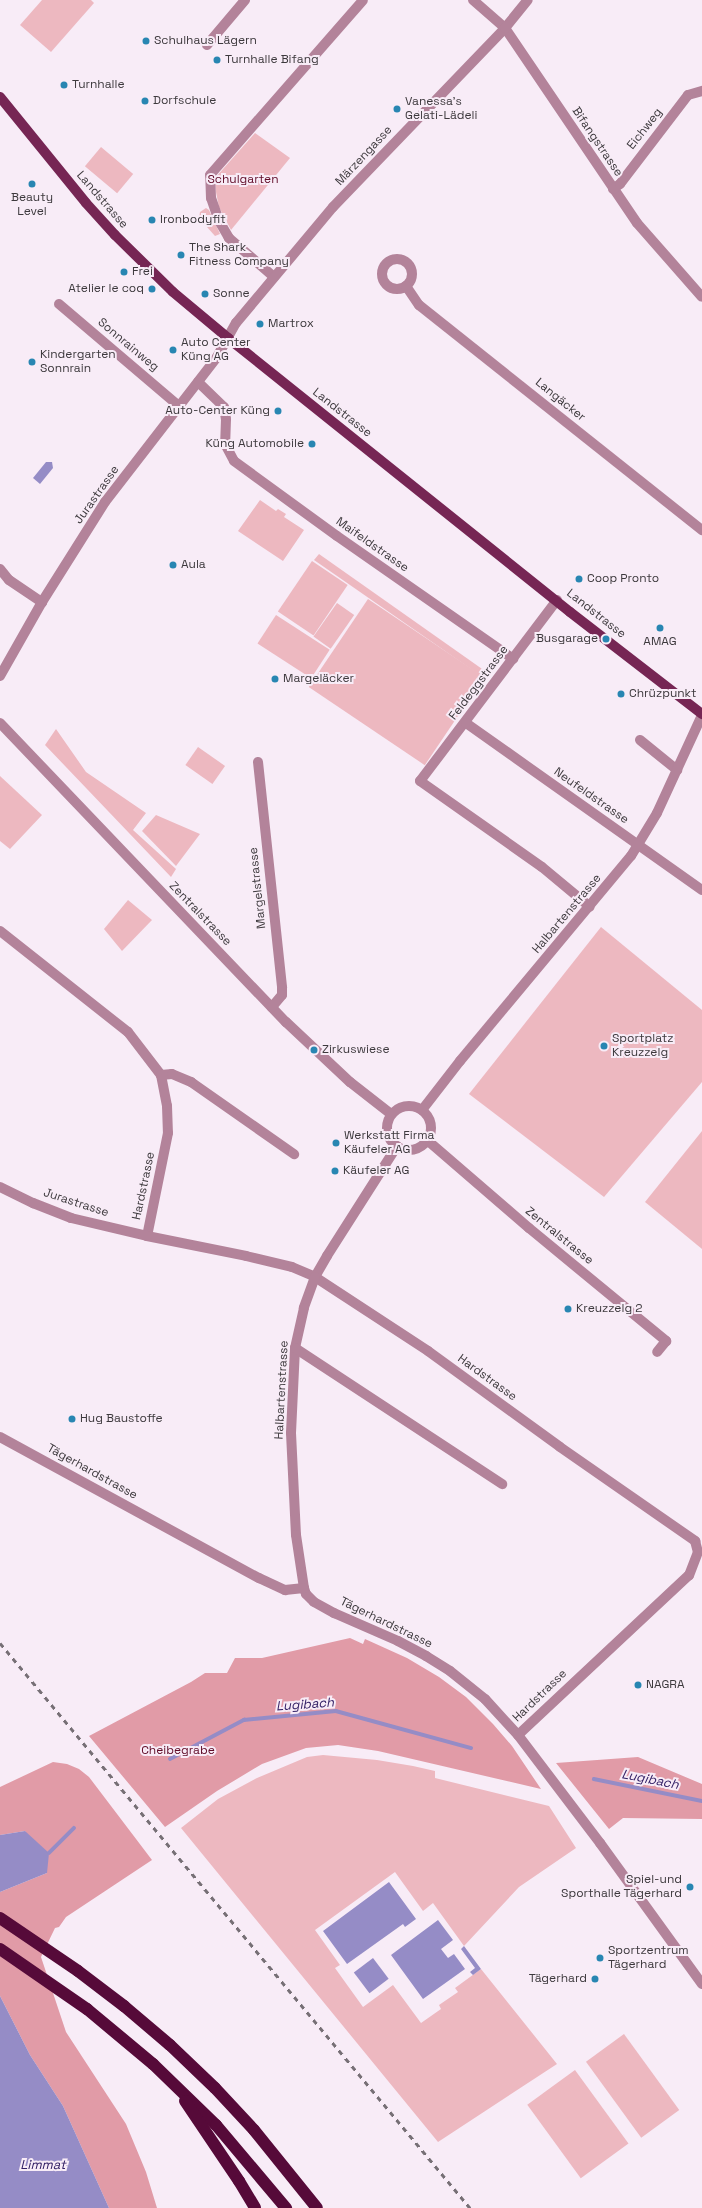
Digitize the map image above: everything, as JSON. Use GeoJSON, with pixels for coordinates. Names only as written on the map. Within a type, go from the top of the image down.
{"type":"FeatureCollection","features":[{"type":"Feature","properties":{"kind":"highway"},"geometry":{"type":"LineString","coordinates":[[0,1918],[78,1971],[124,2006],[170,2045],[215,2088],[254,2130],[317,2208]]}},
{"type":"Feature","properties":{"kind":"highway"},"geometry":{"type":"LineString","coordinates":[[0,1948],[87,2008],[130,2043],[174,2083],[235,2146],[286,2208]]}},
{"type":"Feature","properties":{"kind":"highway"},"geometry":{"type":"LineString","coordinates":[[174,2083],[208,2138],[240,2181],[255,2208]]}},
{"type":"Feature","properties":{"kind":"main road","name":"Landstrasse"},"geometry":{"type":"LineString","coordinates":[[0,96],[115,235],[173,292],[228,338],[702,714]]}},
{"type":"Feature","properties":{"kind":"street"},"geometry":{"type":"LineString","coordinates":[[207,45],[245,0]]}},
{"type":"Feature","properties":{"kind":"street"},"geometry":{"type":"LineString","coordinates":[[274,277],[229,238],[219,221],[211,198],[210,175],[363,0]]}},
{"type":"Feature","properties":{"kind":"street","name":"Bifangstrasse"},"geometry":{"type":"LineString","coordinates":[[473,0],[504,28],[637,223],[702,297]]}},
{"type":"Feature","properties":{"kind":"street","name":"Märzengasse"},"geometry":{"type":"LineString","coordinates":[[228,338],[236,323],[333,207],[504,28],[528,0]]}},
{"type":"Feature","properties":{"kind":"street","name":"Eichweg"},"geometry":{"type":"LineString","coordinates":[[613,189],[620,184],[688,95],[702,91]]}},
{"type":"Feature","properties":{"kind":"street","name":"Langäcker"},"geometry":{"type":"LineString","coordinates":[[406,286],[419,305],[702,530]]}},
{"type":"Feature","properties":{"kind":"street","name":"Sonnrainweg"},"geometry":{"type":"LineString","coordinates":[[59,304],[179,406]]}},
{"type":"Feature","properties":{"kind":"street","name":"Jurastrasse"},"geometry":{"type":"LineString","coordinates":[[0,676],[42,602],[105,502],[217,357],[228,338]]}},
{"type":"Feature","properties":{"kind":"street","name":"Maifeldstrasse"},"geometry":{"type":"LineString","coordinates":[[198,382],[224,407],[226,419],[225,444],[234,460],[337,536],[513,659]]}},
{"type":"Feature","properties":{"kind":"street"},"geometry":{"type":"LineString","coordinates":[[0,569],[9,580],[42,602]]}},
{"type":"Feature","properties":{"kind":"street","name":"Feldeggstrasse"},"geometry":{"type":"LineString","coordinates":[[557,600],[466,723],[420,781],[542,867],[590,907]]}},
{"type":"Feature","properties":{"kind":"street","name":"Halbartenstrasse"},"geometry":{"type":"LineString","coordinates":[[422,1110],[460,1061],[631,856],[657,813],[702,714]]}},
{"type":"Feature","properties":{"kind":"street","name":"Zentralstrasse"},"geometry":{"type":"LineString","coordinates":[[0,723],[272,1007],[350,1082],[391,1114]]}},
{"type":"Feature","properties":{"kind":"street","name":"Neufeldstrasse"},"geometry":{"type":"LineString","coordinates":[[466,723],[702,890]]}},
{"type":"Feature","properties":{"kind":"street"},"geometry":{"type":"LineString","coordinates":[[640,740],[677,770]]}},
{"type":"Feature","properties":{"kind":"street","name":"Margelstrasse"},"geometry":{"type":"LineString","coordinates":[[258,762],[282,988],[282,995],[272,1007]]}},
{"type":"Feature","properties":{"kind":"street","name":"Hardstrasse"},"geometry":{"type":"LineString","coordinates":[[0,931],[128,1032],[161,1075],[167,1106],[168,1133],[147,1236],[246,1256],[292,1268],[315,1278],[428,1351],[560,1447],[695,1541],[698,1552],[689,1575],[518,1736]]}},
{"type":"Feature","properties":{"kind":"street"},"geometry":{"type":"LineString","coordinates":[[161,1075],[172,1074],[191,1082],[294,1154]]}},
{"type":"Feature","properties":{"kind":"street"},"geometry":{"type":"LineString","coordinates":[[402,1106],[416,1106],[422,1110],[430,1120],[431,1127],[427,1140],[421,1146],[413,1149],[404,1149],[392,1142],[387,1131],[387,1125],[391,1114],[402,1106]]}},
{"type":"Feature","properties":{"kind":"street","name":"Zentralstrasse"},"geometry":{"type":"LineString","coordinates":[[427,1140],[529,1228],[666,1341],[658,1352]]}},
{"type":"Feature","properties":{"kind":"street","name":"Halbartenstrasse"},"geometry":{"type":"LineString","coordinates":[[304,1588],[296,1535],[292,1469],[291,1403],[295,1348],[304,1308],[315,1278],[397,1146]]}},
{"type":"Feature","properties":{"kind":"street","name":"Jurastrasse"},"geometry":{"type":"LineString","coordinates":[[0,1187],[33,1204],[71,1218],[147,1236]]}},
{"type":"Feature","properties":{"kind":"street"},"geometry":{"type":"LineString","coordinates":[[295,1348],[502,1484]]}},
{"type":"Feature","properties":{"kind":"street","name":"Tägerhardstrasse"},"geometry":{"type":"LineString","coordinates":[[0,1437],[259,1578],[285,1590],[304,1588],[306,1594],[314,1602],[334,1613],[398,1641],[450,1671],[485,1699],[518,1736],[600,1843],[702,1984]]}},
{"type":"Feature","properties":{"kind":"green space"},"geometry":{"type":"Polygon","coordinates":[[[42,0],[91,0],[94,3],[51,52],[20,25],[42,0]]]}},
{"type":"Feature","properties":{"kind":"green space","name":"Schulgarten"},"geometry":{"type":"Polygon","coordinates":[[[255,133],[290,158],[231,230],[219,207],[215,178],[255,133]]]}},
{"type":"Feature","properties":{"kind":"green space"},"geometry":{"type":"Polygon","coordinates":[[[101,147],[133,174],[117,193],[85,166],[101,147]]]}},
{"type":"Feature","properties":{"kind":"green space"},"geometry":{"type":"Polygon","coordinates":[[[206,208],[209,210],[220,234],[215,236],[199,218],[200,212],[206,208]]]}},
{"type":"Feature","properties":{"kind":"green space"},"geometry":{"type":"Polygon","coordinates":[[[260,500],[276,511],[278,509],[286,514],[284,517],[304,530],[283,561],[238,531],[260,500]]]}},
{"type":"Feature","properties":{"kind":"green space"},"geometry":{"type":"Polygon","coordinates":[[[319,554],[485,671],[481,676],[314,560],[319,554]]]}},
{"type":"Feature","properties":{"kind":"green space"},"geometry":{"type":"Polygon","coordinates":[[[312,561],[348,585],[314,636],[278,612],[312,561]]]}},
{"type":"Feature","properties":{"kind":"green space"},"geometry":{"type":"Polygon","coordinates":[[[368,599],[484,677],[425,765],[309,687],[368,599]]]}},
{"type":"Feature","properties":{"kind":"green space"},"geometry":{"type":"Polygon","coordinates":[[[337,603],[354,615],[331,649],[313,637],[337,603]]]}},
{"type":"Feature","properties":{"kind":"green space"},"geometry":{"type":"Polygon","coordinates":[[[276,615],[330,650],[311,678],[257,644],[276,615]]]}},
{"type":"Feature","properties":{"kind":"green space"},"geometry":{"type":"Polygon","coordinates":[[[56,729],[86,772],[146,813],[133,830],[176,869],[171,877],[45,745],[56,729]]]}},
{"type":"Feature","properties":{"kind":"green space"},"geometry":{"type":"Polygon","coordinates":[[[198,747],[225,766],[212,784],[185,765],[198,747]]]}},
{"type":"Feature","properties":{"kind":"green space"},"geometry":{"type":"Polygon","coordinates":[[[0,776],[42,815],[10,849],[0,841],[0,776]]]}},
{"type":"Feature","properties":{"kind":"green space"},"geometry":{"type":"Polygon","coordinates":[[[156,815],[200,834],[176,866],[142,831],[156,815]]]}},
{"type":"Feature","properties":{"kind":"green space"},"geometry":{"type":"Polygon","coordinates":[[[128,900],[152,920],[122,951],[104,929],[128,900]]]}},
{"type":"Feature","properties":{"kind":"green space","name":"Sportplatz Kreuzzelg"},"geometry":{"type":"Polygon","coordinates":[[[601,927],[702,1010],[702,1082],[604,1197],[469,1094],[601,927]]]}},
{"type":"Feature","properties":{"kind":"green space"},"geometry":{"type":"Polygon","coordinates":[[[702,1131],[702,1249],[645,1202],[702,1131]]]}},
{"type":"Feature","properties":{"kind":"green space","name":"Cheibegrabe"},"geometry":{"type":"Polygon","coordinates":[[[350,1638],[363,1644],[365,1639],[407,1658],[439,1677],[466,1697],[493,1724],[512,1746],[541,1789],[378,1751],[338,1745],[306,1748],[262,1764],[217,1791],[165,1827],[89,1736],[191,1682],[205,1673],[227,1673],[235,1658],[262,1658],[350,1638]]]}},
{"type":"Feature","properties":{"kind":"green space"},"geometry":{"type":"Polygon","coordinates":[[[323,1755],[377,1760],[413,1766],[435,1771],[435,1778],[549,1806],[576,1848],[519,1887],[464,1946],[433,1903],[423,1911],[395,1872],[315,1930],[340,1965],[335,1968],[363,2007],[393,1985],[421,2023],[441,2009],[439,2005],[458,1992],[455,1988],[481,1969],[557,2064],[438,2142],[181,1828],[218,1799],[257,1778],[307,1757],[323,1755]]]}},
{"type":"Feature","properties":{"kind":"green space"},"geometry":{"type":"Polygon","coordinates":[[[638,1757],[702,1784],[702,1819],[623,1818],[609,1829],[556,1763],[638,1757]]]}},
{"type":"Feature","properties":{"kind":"green space"},"geometry":{"type":"Polygon","coordinates":[[[53,1762],[67,1764],[79,1769],[89,1777],[152,1860],[66,1917],[59,1927],[55,1928],[41,1957],[66,2032],[126,2124],[146,2172],[157,2208],[109,2208],[63,2106],[30,2055],[0,1996],[0,1892],[47,1873],[25,1831],[0,1835],[0,1787],[53,1762]]]}},
{"type":"Feature","properties":{"kind":"green space"},"geometry":{"type":"Polygon","coordinates":[[[624,2034],[679,2110],[641,2138],[586,2062],[624,2034]]]}},
{"type":"Feature","properties":{"kind":"green space"},"geometry":{"type":"Polygon","coordinates":[[[575,2070],[628,2144],[581,2178],[527,2105],[575,2070]]]}},
{"type":"Feature","properties":{"kind":"water"},"geometry":{"type":"Polygon","coordinates":[[[46,462],[52,462],[53,468],[40,484],[33,478],[46,462]]]}},
{"type":"Feature","properties":{"kind":"water"},"geometry":{"type":"Polygon","coordinates":[[[25,1831],[49,1853],[47,1873],[0,1892],[0,1835],[25,1831]]]}},
{"type":"Feature","properties":{"kind":"water"},"geometry":{"type":"Polygon","coordinates":[[[389,1882],[416,1919],[405,1927],[403,1924],[347,1964],[323,1931],[389,1882]]]}},
{"type":"Feature","properties":{"kind":"water"},"geometry":{"type":"Polygon","coordinates":[[[438,1920],[453,1940],[441,1949],[448,1958],[454,1954],[465,1969],[423,1999],[391,1955],[438,1920]]]}},
{"type":"Feature","properties":{"kind":"water"},"geometry":{"type":"Polygon","coordinates":[[[464,1946],[481,1969],[473,1975],[470,1972],[475,1968],[461,1949],[464,1946]]]}},
{"type":"Feature","properties":{"kind":"water"},"geometry":{"type":"Polygon","coordinates":[[[373,1958],[389,1979],[369,1993],[354,1972],[373,1958]]]}},
{"type":"Feature","properties":{"kind":"water","name":"Limmat"},"geometry":{"type":"Polygon","coordinates":[[[0,1996],[30,2055],[63,2106],[109,2208],[0,2208],[0,1996]]]}},
{"type":"Feature","properties":{"kind":"waterway","name":"Lugibach"},"geometry":{"type":"LineString","coordinates":[[170,1759],[244,1720],[336,1711],[471,1748]]}},
{"type":"Feature","properties":{"kind":"waterway","name":"Lugibach"},"geometry":{"type":"LineString","coordinates":[[594,1779],[702,1801]]}},
{"type":"Feature","properties":{"kind":"waterway","name":"Lugibach"},"geometry":{"type":"LineString","coordinates":[[49,1853],[74,1828]]}},
{"type":"Feature","properties":{"kind":"railway"},"geometry":{"type":"LineString","coordinates":[[0,1643],[470,2208]]}},
{"type":"Feature","properties":{"kind":"place","name":"Schulhaus Lägern"},"geometry":{"type":"Point","coordinates":[146,41]}},
{"type":"Feature","properties":{"kind":"place","name":"Turnhalle Bifang"},"geometry":{"type":"Point","coordinates":[217,60]}},
{"type":"Feature","properties":{"kind":"place","name":"Turnhalle"},"geometry":{"type":"Point","coordinates":[64,85]}},
{"type":"Feature","properties":{"kind":"place","name":"Dorfschule"},"geometry":{"type":"Point","coordinates":[145,101]}},
{"type":"Feature","properties":{"kind":"place","name":"Vanessa's Gelati-Lädeli"},"geometry":{"type":"Point","coordinates":[397,109]}},
{"type":"Feature","properties":{"kind":"place","name":"Beauty Level"},"geometry":{"type":"Point","coordinates":[32,184]}},
{"type":"Feature","properties":{"kind":"place","name":"Ironbodyfit"},"geometry":{"type":"Point","coordinates":[152,220]}},
{"type":"Feature","properties":{"kind":"place","name":"The Shark Fitness Company"},"geometry":{"type":"Point","coordinates":[181,255]}},
{"type":"Feature","properties":{"kind":"place","name":"Frei"},"geometry":{"type":"Point","coordinates":[124,272]}},
{"type":"Feature","properties":{"kind":"place","name":"Atelier le coq"},"geometry":{"type":"Point","coordinates":[152,289]}},
{"type":"Feature","properties":{"kind":"place","name":"Sonne"},"geometry":{"type":"Point","coordinates":[205,294]}},
{"type":"Feature","properties":{"kind":"place","name":"Martrox"},"geometry":{"type":"Point","coordinates":[260,324]}},
{"type":"Feature","properties":{"kind":"place","name":"Auto Center Küng AG"},"geometry":{"type":"Point","coordinates":[173,350]}},
{"type":"Feature","properties":{"kind":"place","name":"Kindergarten Sonnrain"},"geometry":{"type":"Point","coordinates":[32,362]}},
{"type":"Feature","properties":{"kind":"place","name":"Auto-Center Küng"},"geometry":{"type":"Point","coordinates":[278,411]}},
{"type":"Feature","properties":{"kind":"place","name":"Küng Automobile"},"geometry":{"type":"Point","coordinates":[312,444]}},
{"type":"Feature","properties":{"kind":"place","name":"Aula"},"geometry":{"type":"Point","coordinates":[173,565]}},
{"type":"Feature","properties":{"kind":"place","name":"Coop Pronto"},"geometry":{"type":"Point","coordinates":[579,579]}},
{"type":"Feature","properties":{"kind":"place","name":"AMAG"},"geometry":{"type":"Point","coordinates":[660,628]}},
{"type":"Feature","properties":{"kind":"place","name":"Busgarage"},"geometry":{"type":"Point","coordinates":[606,639]}},
{"type":"Feature","properties":{"kind":"place","name":"Margeläcker"},"geometry":{"type":"Point","coordinates":[275,679]}},
{"type":"Feature","properties":{"kind":"place","name":"Chrüzpunkt"},"geometry":{"type":"Point","coordinates":[621,694]}},
{"type":"Feature","properties":{"kind":"place","name":"Sportplatz Kreuzzelg"},"geometry":{"type":"Point","coordinates":[604,1046]}},
{"type":"Feature","properties":{"kind":"place","name":"Zirkuswiese"},"geometry":{"type":"Point","coordinates":[314,1050]}},
{"type":"Feature","properties":{"kind":"place","name":"Werkstatt Firma Käufeler AG"},"geometry":{"type":"Point","coordinates":[336,1143]}},
{"type":"Feature","properties":{"kind":"place","name":"Käufeler AG"},"geometry":{"type":"Point","coordinates":[335,1171]}},
{"type":"Feature","properties":{"kind":"place","name":"Kreuzzelg 2"},"geometry":{"type":"Point","coordinates":[568,1309]}},
{"type":"Feature","properties":{"kind":"place","name":"Hug Baustoffe"},"geometry":{"type":"Point","coordinates":[72,1419]}},
{"type":"Feature","properties":{"kind":"place","name":"NAGRA"},"geometry":{"type":"Point","coordinates":[638,1685]}},
{"type":"Feature","properties":{"kind":"place","name":"Spiel-und Sporthalle Tägerhard"},"geometry":{"type":"Point","coordinates":[690,1887]}},
{"type":"Feature","properties":{"kind":"place","name":"Sportzentrum Tägerhard"},"geometry":{"type":"Point","coordinates":[600,1958]}},
{"type":"Feature","properties":{"kind":"place","name":"Tägerhard"},"geometry":{"type":"Point","coordinates":[595,1979]}}]}
